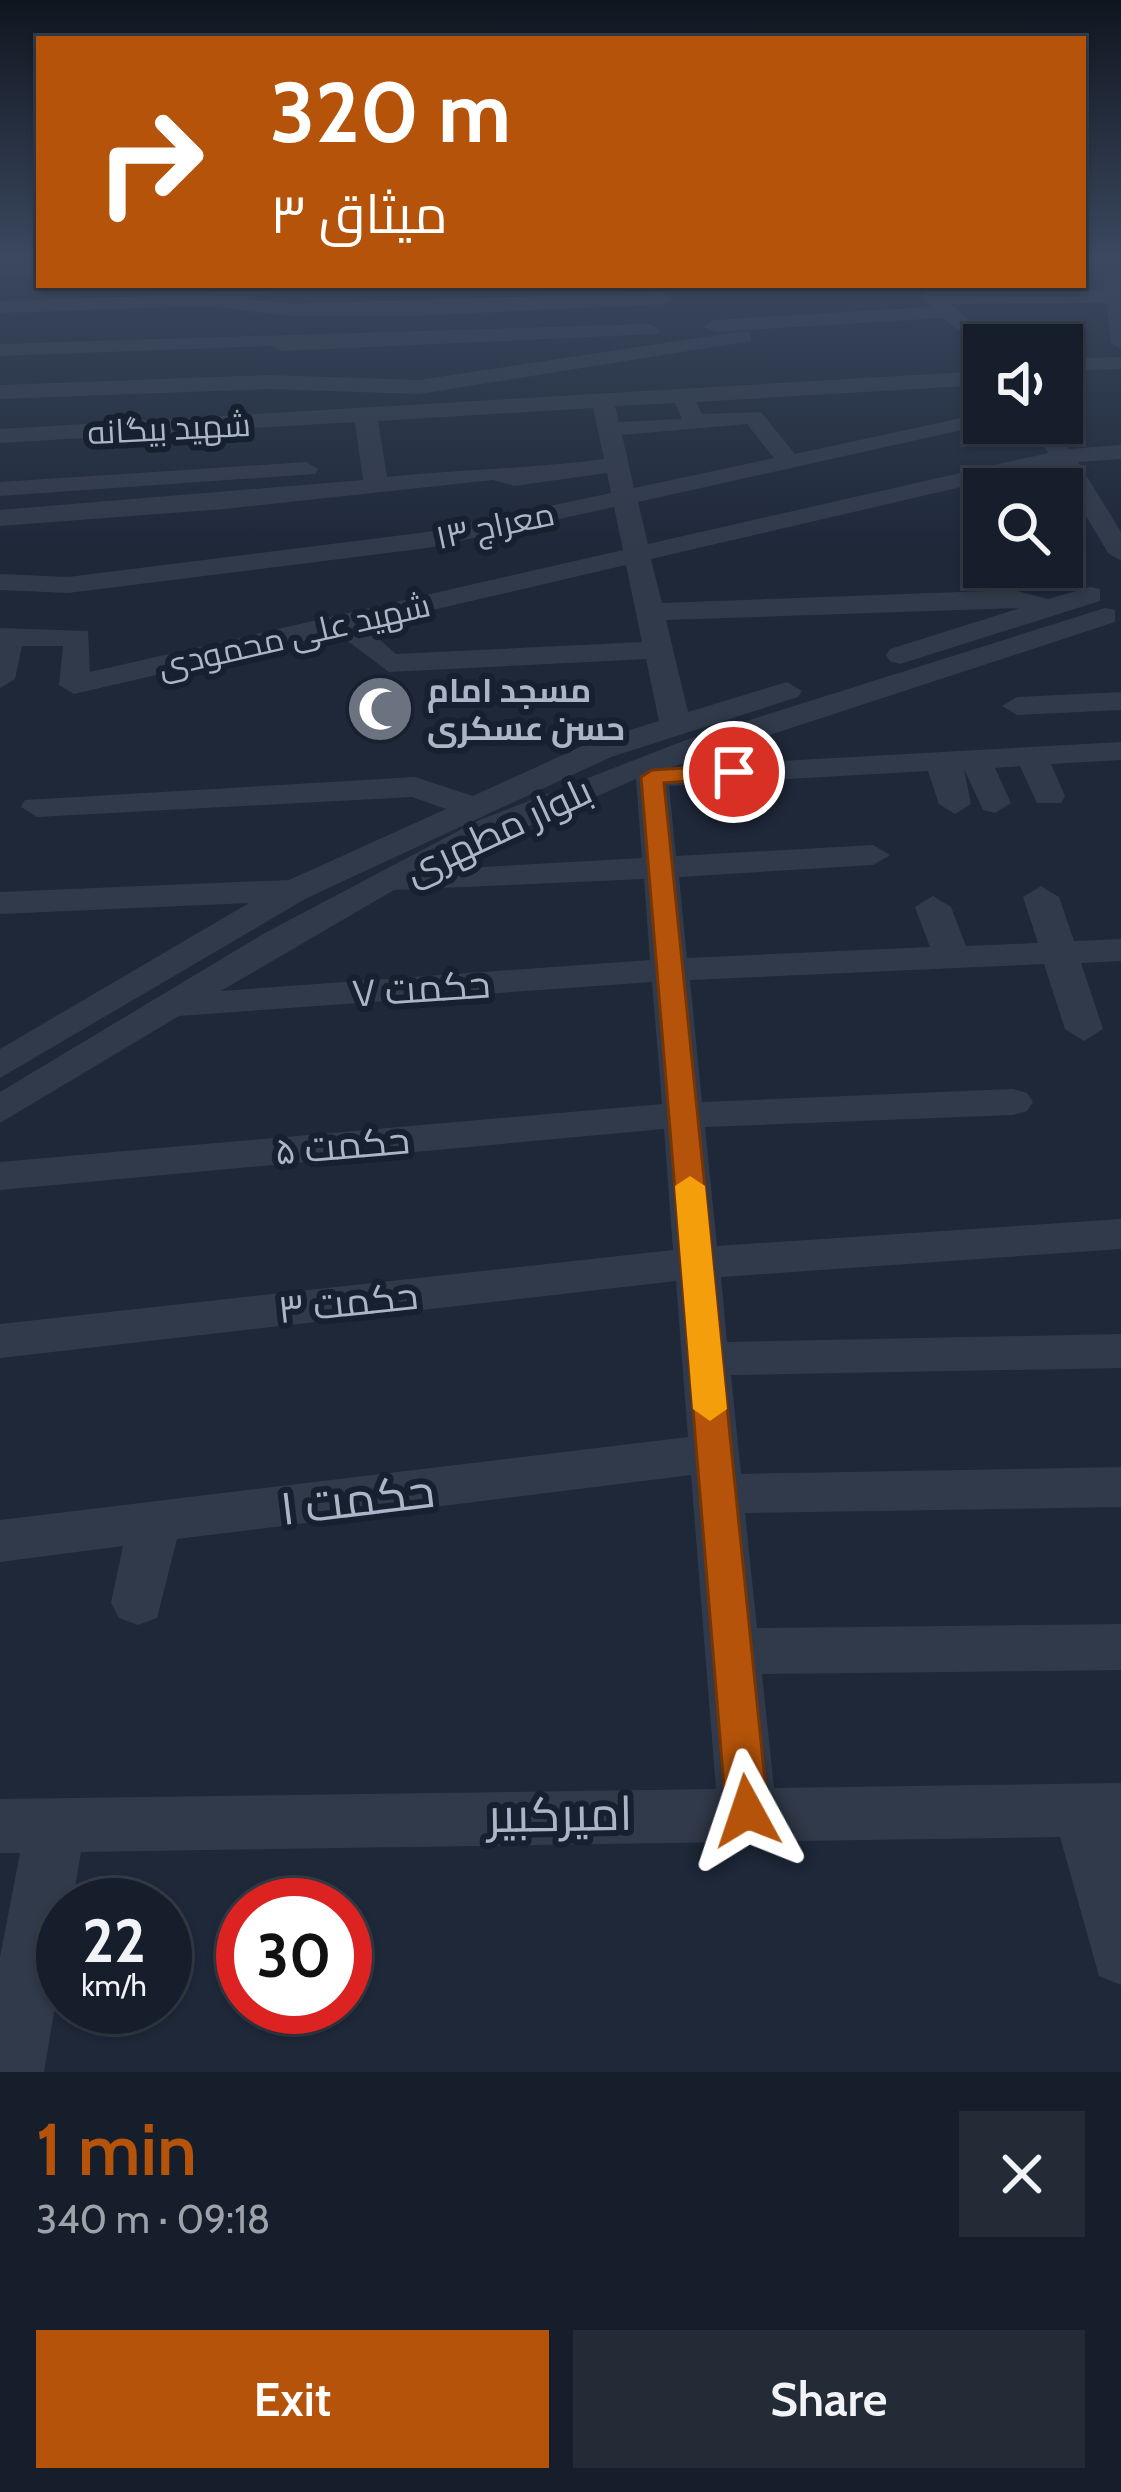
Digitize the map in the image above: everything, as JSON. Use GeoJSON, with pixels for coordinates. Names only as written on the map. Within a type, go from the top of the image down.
{"type":"FeatureCollection","features":[{"type":"Feature","properties":{"kind":"street"},"geometry":{"type":"LineString","coordinates":[[232,425],[268,382],[278,354]]}},
{"type":"Feature","properties":{"kind":"street"},"geometry":{"type":"LineString","coordinates":[[720,354],[758,355]]}},
{"type":"Feature","properties":{"kind":"street"},"geometry":{"type":"LineString","coordinates":[[0,392],[268,382],[419,387],[758,355]]}},
{"type":"Feature","properties":{"kind":"street","name":"شهید بیگانه"},"geometry":{"type":"LineString","coordinates":[[0,436],[682,395],[758,355],[928,381],[963,379]]}},
{"type":"Feature","properties":{"kind":"street"},"geometry":{"type":"LineString","coordinates":[[928,381],[909,364],[963,361]]}},
{"type":"Feature","properties":{"kind":"street"},"geometry":{"type":"LineString","coordinates":[[1083,364],[1121,363]]}},
{"type":"Feature","properties":{"kind":"street"},"geometry":{"type":"LineString","coordinates":[[268,382],[277,387],[276,422]]}},
{"type":"Feature","properties":{"kind":"street"},"geometry":{"type":"LineString","coordinates":[[609,430],[696,425],[682,395]]}},
{"type":"Feature","properties":{"kind":"street"},"geometry":{"type":"LineString","coordinates":[[602,399],[675,723]]}},
{"type":"Feature","properties":{"kind":"street"},"geometry":{"type":"LineString","coordinates":[[365,412],[374,476]]}},
{"type":"Feature","properties":{"kind":"street"},"geometry":{"type":"LineString","coordinates":[[694,420],[752,417],[789,462]]}},
{"type":"Feature","properties":{"kind":"street","name":"معراج ۱۳"},"geometry":{"type":"LineString","coordinates":[[0,582],[68,585],[237,532],[427,540],[963,425]]}},
{"type":"Feature","properties":{"kind":"street"},"geometry":{"type":"LineString","coordinates":[[40,486],[43,434]]}},
{"type":"Feature","properties":{"kind":"street"},"geometry":{"type":"LineString","coordinates":[[1056,444],[1084,494],[1112,522],[1121,553]]}},
{"type":"Feature","properties":{"kind":"street","name":"شهید علی محمودی"},"geometry":{"type":"LineString","coordinates":[[5,637],[78,637],[74,685],[1064,456],[1121,452]]}},
{"type":"Feature","properties":{"kind":"street"},"geometry":{"type":"LineString","coordinates":[[0,489],[374,476],[496,461],[514,479],[616,464]]}},
{"type":"Feature","properties":{"kind":"street"},"geometry":{"type":"LineString","coordinates":[[0,518],[237,532],[374,476]]}},
{"type":"Feature","properties":{"kind":"street"},"geometry":{"type":"LineString","coordinates":[[1084,494],[1121,492]]}},
{"type":"Feature","properties":{"kind":"street"},"geometry":{"type":"LineString","coordinates":[[1105,611],[1097,585],[1121,578]]}},
{"type":"Feature","properties":{"kind":"street"},"geometry":{"type":"LineString","coordinates":[[650,612],[1013,598],[1048,607]]}},
{"type":"Feature","properties":{"kind":"street","name":"بلوار مطهری"},"geometry":{"type":"LineString","coordinates":[[0,1066],[295,891],[600,749],[1048,607],[1105,611]]}},
{"type":"Feature","properties":{"kind":"street","name":"بلوار مطهری"},"geometry":{"type":"LineString","coordinates":[[0,1110],[330,909],[560,797],[651,771],[1105,611]]}},
{"type":"Feature","properties":{"kind":"street"},"geometry":{"type":"LineString","coordinates":[[343,623],[389,663],[658,650]]}},
{"type":"Feature","properties":{"kind":"street"},"geometry":{"type":"LineString","coordinates":[[0,679],[5,637]]}},
{"type":"Feature","properties":{"kind":"street"},"geometry":{"type":"LineString","coordinates":[[1017,706],[1121,701]]}},
{"type":"Feature","properties":{"kind":"street"},"geometry":{"type":"LineString","coordinates":[[747,1811],[651,771],[1121,751]]}},
{"type":"Feature","properties":{"kind":"street"},"geometry":{"type":"LineString","coordinates":[[1030,754],[1049,796]]}},
{"type":"Feature","properties":{"kind":"street"},"geometry":{"type":"LineString","coordinates":[[974,758],[995,803]]}},
{"type":"Feature","properties":{"kind":"street"},"geometry":{"type":"LineString","coordinates":[[940,759],[955,804]]}},
{"type":"Feature","properties":{"kind":"street"},"geometry":{"type":"LineString","coordinates":[[37,806],[416,787],[473,807]]}},
{"type":"Feature","properties":{"kind":"street"},"geometry":{"type":"LineString","coordinates":[[389,847],[421,865]]}},
{"type":"Feature","properties":{"kind":"street"},"geometry":{"type":"LineString","coordinates":[[382,884],[873,855]]}},
{"type":"Feature","properties":{"kind":"street"},"geometry":{"type":"LineString","coordinates":[[0,904],[295,891]]}},
{"type":"Feature","properties":{"kind":"street"},"geometry":{"type":"LineString","coordinates":[[1041,897],[1084,1029]]}},
{"type":"Feature","properties":{"kind":"street"},"geometry":{"type":"LineString","coordinates":[[933,907],[952,958]]}},
{"type":"Feature","properties":{"kind":"street","name":"حکمت ۷"},"geometry":{"type":"LineString","coordinates":[[173,1005],[670,970],[1121,950]]}},
{"type":"Feature","properties":{"kind":"street","name":"حکمت ۵"},"geometry":{"type":"LineString","coordinates":[[0,1176],[683,1114],[1013,1102]]}},
{"type":"Feature","properties":{"kind":"street","name":"حکمت ۳"},"geometry":{"type":"LineString","coordinates":[[0,1341],[697,1263],[1121,1234]]}},
{"type":"Feature","properties":{"kind":"street"},"geometry":{"type":"LineString","coordinates":[[706,1360],[1121,1351]]}},
{"type":"Feature","properties":{"kind":"street","name":"حکمت ۱"},"geometry":{"type":"LineString","coordinates":[[0,1541],[716,1474],[1121,1487]]}},
{"type":"Feature","properties":{"kind":"street"},"geometry":{"type":"LineString","coordinates":[[137,1603],[154,1525]]}},
{"type":"Feature","properties":{"kind":"street"},"geometry":{"type":"LineString","coordinates":[[733,1651],[1121,1647]]}},
{"type":"Feature","properties":{"kind":"street"},"geometry":{"type":"LineString","coordinates":[[1102,1810],[1121,1955]]}},
{"type":"Feature","properties":{"kind":"street","name":"امیرکبیر"},"geometry":{"type":"LineString","coordinates":[[28,1824],[747,1811],[1102,1810]]}},
{"type":"Feature","properties":{"kind":"street"},"geometry":{"type":"LineString","coordinates":[[11,2072],[28,1824]]}},
{"type":"Feature","properties":{"kind":"slow traffic"},"geometry":{"type":"LineString","coordinates":[[690,1186],[710,1409]]}},
{"type":"Feature","properties":{"kind":"place","name":"مسجد امام حسن عسکری"},"geometry":{"type":"Point","coordinates":[380,709]}},
{"type":"Feature","properties":{"kind":"route"},"geometry":{"type":"LineString","coordinates":[[734,772],[652,777],[747,1811]]}}]}
